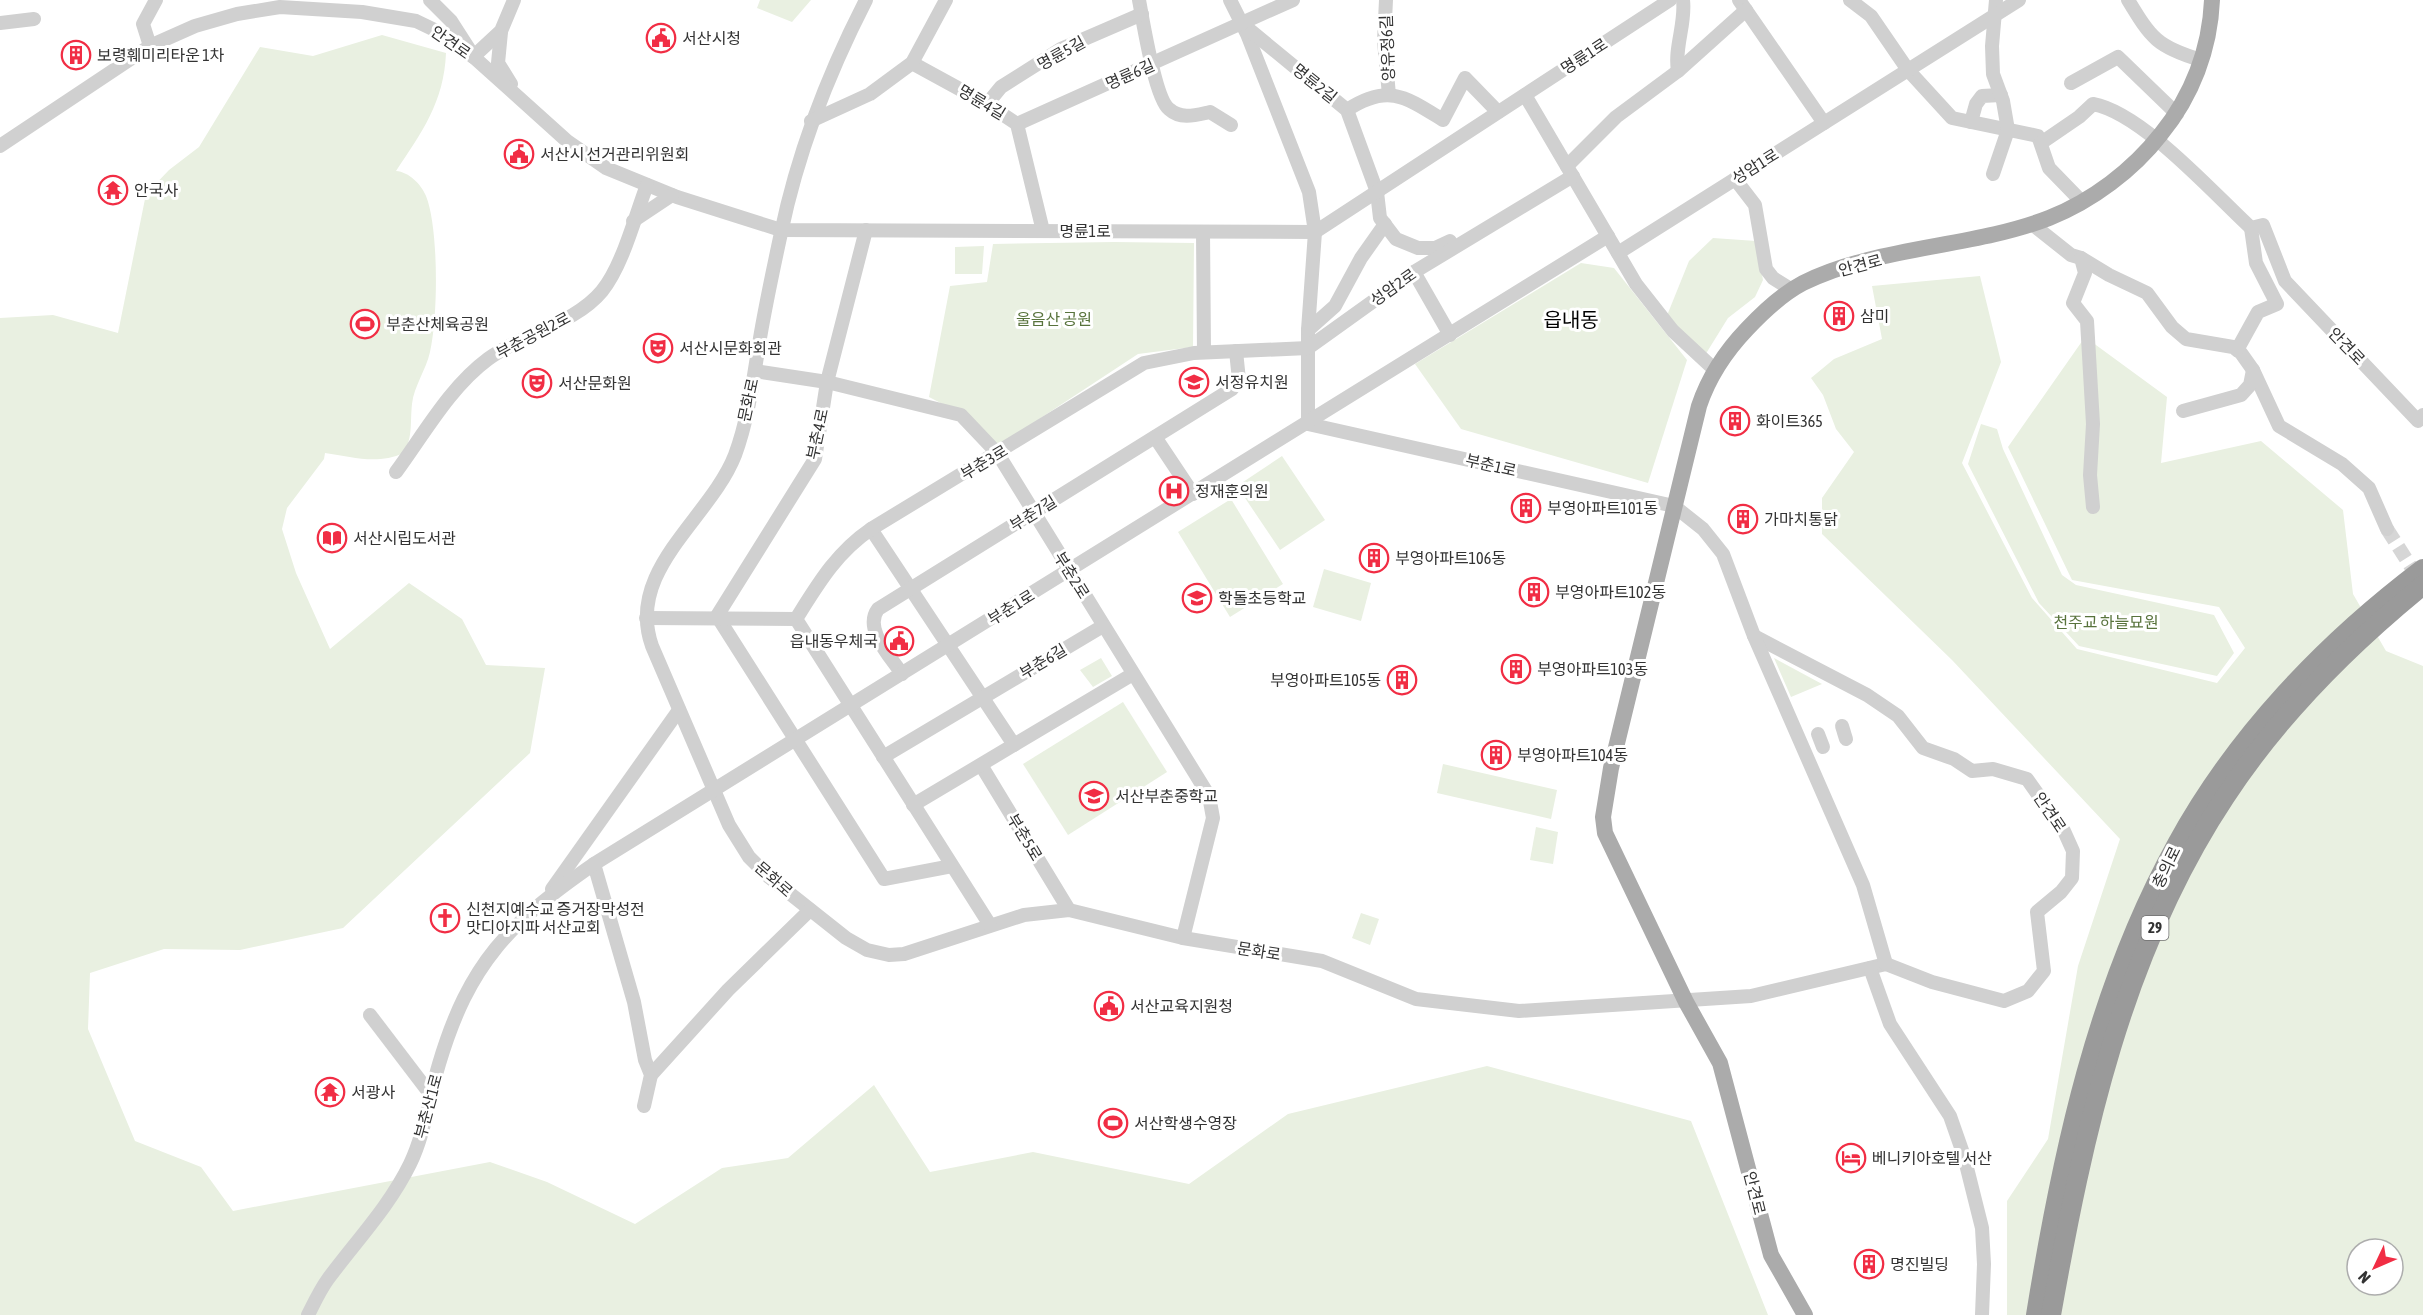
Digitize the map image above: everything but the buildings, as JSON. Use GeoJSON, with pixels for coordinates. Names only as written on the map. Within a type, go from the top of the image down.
{"type":"FeatureCollection","features":[{"type":"Feature","properties":{"kind":"highway","name":"충의로"},"geometry":{"type":"LineString","coordinates":[[2036,1315],[2058,1186],[2074,1118],[2123,963],[2176,845],[2223,771],[2284,695],[2346,633],[2423,569]]}},
{"type":"Feature","properties":{"kind":"highway","name":"충의로"},"geometry":{"type":"LineString","coordinates":[[2051,1315],[2077,1175],[2102,1078],[2149,940],[2177,883],[2225,796],[2282,723],[2353,646],[2423,585]]}},
{"type":"Feature","properties":{"kind":"main road","name":"안견로"},"geometry":{"type":"LineString","coordinates":[[1805,1315],[1771,1255],[1720,1063],[1686,1002],[1615,859],[1605,833],[1603,816],[1611,768],[1699,406],[1715,370],[1748,328],[1792,290],[1812,279],[1857,265],[2032,224],[2082,201],[2117,177],[2156,140],[2177,114],[2191,89],[2201,60],[2212,0]]}},
{"type":"Feature","properties":{"kind":"street"},"geometry":{"type":"LineString","coordinates":[[150,46],[143,24],[156,0]]}},
{"type":"Feature","properties":{"kind":"street"},"geometry":{"type":"LineString","coordinates":[[430,0],[460,33],[473,57],[501,31]]}},
{"type":"Feature","properties":{"kind":"street"},"geometry":{"type":"LineString","coordinates":[[513,94],[514,88],[498,63],[501,31],[514,0]]}},
{"type":"Feature","properties":{"kind":"street","name":"문화로"},"geometry":{"type":"LineString","coordinates":[[866,0],[839,52],[812,122],[781,230],[755,371],[734,457],[720,483],[660,568],[650,591],[646,618],[652,646],[679,710],[729,825],[749,857],[769,877],[856,945],[889,956],[904,954],[1037,912],[1069,910],[1183,938],[1322,961],[1402,995],[1455,1006],[1495,1011],[1540,1011],[1686,1002]]}},
{"type":"Feature","properties":{"kind":"street"},"geometry":{"type":"LineString","coordinates":[[812,122],[870,94],[912,63],[946,0]]}},
{"type":"Feature","properties":{"kind":"street"},"geometry":{"type":"LineString","coordinates":[[1139,0],[1159,93],[1169,110],[1188,117],[1210,112],[1231,125]]}},
{"type":"Feature","properties":{"kind":"street","name":"명륜2길"},"geometry":{"type":"LineString","coordinates":[[1230,0],[1243,24],[1309,192],[1315,232]]}},
{"type":"Feature","properties":{"kind":"street"},"geometry":{"type":"LineString","coordinates":[[1243,24],[1293,0]]}},
{"type":"Feature","properties":{"kind":"street","name":"양유정6길"},"geometry":{"type":"LineString","coordinates":[[1386,0],[1384,41],[1389,95]]}},
{"type":"Feature","properties":{"kind":"street","name":"명륜1로"},"geometry":{"type":"LineString","coordinates":[[781,230],[1315,232],[1670,0]]}},
{"type":"Feature","properties":{"kind":"street"},"geometry":{"type":"LineString","coordinates":[[1678,71],[1675,55],[1684,8],[1683,0]]}},
{"type":"Feature","properties":{"kind":"street"},"geometry":{"type":"LineString","coordinates":[[1850,0],[1871,16],[1908,70],[1952,118],[2038,136],[2049,168],[2082,201]]}},
{"type":"Feature","properties":{"kind":"street"},"geometry":{"type":"LineString","coordinates":[[1994,174],[2008,130],[2001,95],[1993,74],[1996,0]]}},
{"type":"Feature","properties":{"kind":"street","name":"성암1로"},"geometry":{"type":"LineString","coordinates":[[1618,253],[2019,0]]}},
{"type":"Feature","properties":{"kind":"street"},"geometry":{"type":"LineString","coordinates":[[2128,0],[2146,29],[2163,46],[2201,60]]}},
{"type":"Feature","properties":{"kind":"street"},"geometry":{"type":"LineString","coordinates":[[1743,5],[1824,123]]}},
{"type":"Feature","properties":{"kind":"street","name":"성암2로"},"geometry":{"type":"LineString","coordinates":[[1308,348],[1414,272],[1570,171],[1616,117],[1678,71],[1743,5]]}},
{"type":"Feature","properties":{"kind":"street","name":"안견로"},"geometry":{"type":"LineString","coordinates":[[0,146],[150,46],[195,26],[260,9],[290,8],[362,12],[407,19],[437,30],[473,57],[513,94],[595,162],[672,195],[781,230]]}},
{"type":"Feature","properties":{"kind":"street","name":"명륜5길"},"geometry":{"type":"LineString","coordinates":[[987,104],[1001,87],[1061,49],[1142,14]]}},
{"type":"Feature","properties":{"kind":"street"},"geometry":{"type":"LineString","coordinates":[[0,23],[34,19]]}},
{"type":"Feature","properties":{"kind":"street","name":"명륜2길"},"geometry":{"type":"LineString","coordinates":[[1243,24],[1347,110],[1377,192]]}},
{"type":"Feature","properties":{"kind":"street","name":"명륜6길"},"geometry":{"type":"LineString","coordinates":[[1017,124],[1243,24]]}},
{"type":"Feature","properties":{"kind":"street"},"geometry":{"type":"LineString","coordinates":[[2071,83],[2118,57],[2177,114]]}},
{"type":"Feature","properties":{"kind":"street","name":"명륜4길"},"geometry":{"type":"LineString","coordinates":[[912,63],[987,104],[1017,124],[1043,231]]}},
{"type":"Feature","properties":{"kind":"street"},"geometry":{"type":"LineString","coordinates":[[1347,110],[1362,100],[1389,95],[1401,96],[1443,120],[1465,78],[1498,112]]}},
{"type":"Feature","properties":{"kind":"street"},"geometry":{"type":"LineString","coordinates":[[1525,95],[1636,284],[1673,331],[1715,370]]}},
{"type":"Feature","properties":{"kind":"street"},"geometry":{"type":"LineString","coordinates":[[1971,122],[1976,104],[1982,96],[2001,95]]}},
{"type":"Feature","properties":{"kind":"street"},"geometry":{"type":"LineString","coordinates":[[2041,143],[2079,117],[2093,104],[2109,107],[2156,140]]}},
{"type":"Feature","properties":{"kind":"street","name":"안견로"},"geometry":{"type":"LineString","coordinates":[[2156,140],[2252,228],[2263,225],[2285,281],[2418,421],[2423,415]]}},
{"type":"Feature","properties":{"kind":"street"},"geometry":{"type":"LineString","coordinates":[[1735,179],[1755,205],[1766,269],[1773,278],[1792,290]]}},
{"type":"Feature","properties":{"kind":"street","name":"부춘공원2로"},"geometry":{"type":"LineString","coordinates":[[396,472],[454,393],[480,365],[503,348],[576,312],[596,298],[611,277],[647,185]]}},
{"type":"Feature","properties":{"kind":"street"},"geometry":{"type":"LineString","coordinates":[[1308,330],[1335,306],[1361,258],[1385,224],[1380,218],[1377,192]]}},
{"type":"Feature","properties":{"kind":"street"},"geometry":{"type":"LineString","coordinates":[[633,221],[672,195]]}},
{"type":"Feature","properties":{"kind":"street","name":"성암2로"},"geometry":{"type":"LineString","coordinates":[[1385,224],[1396,239],[1418,248],[1435,248],[1480,230]]}},
{"type":"Feature","properties":{"kind":"street"},"geometry":{"type":"LineString","coordinates":[[2032,224],[2071,255],[2081,258],[2147,294],[2172,327],[2186,339],[2237,350],[2253,370],[2279,426],[2342,464],[2369,488],[2387,529]]}},
{"type":"Feature","properties":{"kind":"street"},"geometry":{"type":"LineString","coordinates":[[2237,350],[2258,312],[2277,304],[2256,263],[2252,228]]}},
{"type":"Feature","properties":{"kind":"street","name":"부춘4로"},"geometry":{"type":"LineString","coordinates":[[717,616],[815,459],[827,382],[866,231]]}},
{"type":"Feature","properties":{"kind":"street"},"geometry":{"type":"LineString","coordinates":[[1203,232],[1204,352]]}},
{"type":"Feature","properties":{"kind":"street"},"geometry":{"type":"LineString","coordinates":[[1308,424],[1308,330],[1315,232]]}},
{"type":"Feature","properties":{"kind":"street"},"geometry":{"type":"LineString","coordinates":[[1308,424],[1608,237]]}},
{"type":"Feature","properties":{"kind":"street"},"geometry":{"type":"LineString","coordinates":[[2081,258],[2085,273],[2073,303],[2087,321],[2093,424],[2090,475],[2092,507]]}},
{"type":"Feature","properties":{"kind":"street"},"geometry":{"type":"LineString","coordinates":[[1414,272],[1450,335]]}},
{"type":"Feature","properties":{"kind":"street","name":"부춘3로"},"geometry":{"type":"LineString","coordinates":[[796,619],[837,557],[871,529],[998,454],[1144,363],[1204,352],[1308,348]]}},
{"type":"Feature","properties":{"kind":"street","name":"부춘7길"},"geometry":{"type":"LineString","coordinates":[[902,674],[875,631],[873,618],[878,609],[1234,387],[1239,380],[1236,351]]}},
{"type":"Feature","properties":{"kind":"street"},"geometry":{"type":"LineString","coordinates":[[2183,411],[2241,395],[2250,385],[2253,370]]}},
{"type":"Feature","properties":{"kind":"street","name":"부춘2로"},"geometry":{"type":"LineString","coordinates":[[755,371],[827,382],[961,415],[998,454],[1200,779],[1212,806],[1212,822],[1183,938]]}},
{"type":"Feature","properties":{"kind":"street","name":"부춘1로"},"geometry":{"type":"LineString","coordinates":[[714,790],[1308,424],[1674,506]]}},
{"type":"Feature","properties":{"kind":"street"},"geometry":{"type":"LineString","coordinates":[[1155,437],[1193,494]]}},
{"type":"Feature","properties":{"kind":"street"},"geometry":{"type":"LineString","coordinates":[[1674,506],[1703,529],[1721,549],[1754,636],[1863,885],[1886,964],[1751,996],[1686,1002]]}},
{"type":"Feature","properties":{"kind":"street"},"geometry":{"type":"LineString","coordinates":[[871,529],[1014,745]]}},
{"type":"Feature","properties":{"kind":"street"},"geometry":{"type":"LineString","coordinates":[[717,616],[885,880],[952,866]]}},
{"type":"Feature","properties":{"kind":"street"},"geometry":{"type":"LineString","coordinates":[[646,618],[717,616],[796,619],[990,925]]}},
{"type":"Feature","properties":{"kind":"street","name":"부춘6길"},"geometry":{"type":"LineString","coordinates":[[883,757],[1103,626]]}},
{"type":"Feature","properties":{"kind":"street","name":"안견로"},"geometry":{"type":"LineString","coordinates":[[1754,636],[1874,700],[1898,716],[1923,748],[1954,759],[1972,771],[1993,769],[2027,778],[2064,831],[2073,851],[2072,878],[2061,892],[2037,912],[2044,970],[2028,991],[2004,1001],[1941,985],[1886,964]]}},
{"type":"Feature","properties":{"kind":"street"},"geometry":{"type":"LineString","coordinates":[[913,805],[1133,674]]}},
{"type":"Feature","properties":{"kind":"street","name":"부춘산1로"},"geometry":{"type":"LineString","coordinates":[[545,898],[679,710]]}},
{"type":"Feature","properties":{"kind":"street","name":"부춘5로"},"geometry":{"type":"LineString","coordinates":[[981,765],[1069,910]]}},
{"type":"Feature","properties":{"kind":"street","name":"부춘산1로"},"geometry":{"type":"LineString","coordinates":[[308,1315],[327,1281],[372,1226],[409,1166],[456,1012],[492,949],[545,898],[594,864],[714,790]]}},
{"type":"Feature","properties":{"kind":"street"},"geometry":{"type":"LineString","coordinates":[[594,864],[634,1002],[645,1060],[651,1075]]}},
{"type":"Feature","properties":{"kind":"street"},"geometry":{"type":"LineString","coordinates":[[644,1106],[651,1075],[728,990],[810,910]]}},
{"type":"Feature","properties":{"kind":"street"},"geometry":{"type":"LineString","coordinates":[[1870,968],[1890,1024],[1950,1116],[1964,1156],[1982,1228],[1984,1264],[1982,1315]]}},
{"type":"Feature","properties":{"kind":"street"},"geometry":{"type":"LineString","coordinates":[[370,1015],[431,1095]]}},
{"type":"Feature","properties":{"kind":"green space"},"geometry":{"type":"Polygon","coordinates":[[[760,0],[811,0],[792,22],[757,8],[760,0]]]}},
{"type":"Feature","properties":{"kind":"green space"},"geometry":{"type":"Polygon","coordinates":[[[382,35],[446,53],[441,87],[436,102],[423,129],[396,171],[410,176],[418,183],[426,196],[430,211],[435,251],[436,297],[430,352],[413,397],[410,435],[404,453],[394,457],[375,459],[325,453],[324,459],[287,508],[282,529],[296,573],[330,649],[409,583],[462,619],[486,665],[545,668],[530,753],[343,928],[240,950],[164,949],[90,973],[88,1029],[135,1141],[201,1167],[233,1211],[490,1162],[547,1182],[635,1224],[722,1168],[788,1158],[874,1085],[930,1172],[1033,1152],[1189,1184],[1288,1114],[1487,1066],[1691,1121],[1768,1315],[0,1315],[0,318],[53,315],[118,333],[146,194],[169,170],[199,147],[260,47],[313,56],[382,35]]]}},
{"type":"Feature","properties":{"kind":"green space"},"geometry":{"type":"Polygon","coordinates":[[[1713,238],[1756,241],[1763,280],[1755,297],[1728,318],[1702,360],[1666,318],[1689,261],[1713,238]]]}},
{"type":"Feature","properties":{"kind":"green space","name":"울음산 공원"},"geometry":{"type":"Polygon","coordinates":[[[1194,243],[1193,347],[1138,354],[995,448],[966,416],[929,397],[950,286],[987,282],[993,244],[1194,243]]]}},
{"type":"Feature","properties":{"kind":"green space"},"geometry":{"type":"Polygon","coordinates":[[[984,246],[982,274],[955,274],[955,247],[984,246]]]}},
{"type":"Feature","properties":{"kind":"green space"},"geometry":{"type":"Polygon","coordinates":[[[1581,263],[1614,268],[1687,360],[1648,483],[1461,429],[1415,364],[1581,263]]]}},
{"type":"Feature","properties":{"kind":"green space"},"geometry":{"type":"Polygon","coordinates":[[[1980,276],[2001,362],[1962,463],[2032,598],[2077,649],[2217,683],[2245,648],[2219,607],[2072,580],[2008,447],[2085,337],[2167,397],[2161,463],[2261,441],[2343,510],[2353,594],[2386,651],[2423,666],[2423,1315],[2007,1315],[2007,1201],[2048,1139],[2078,966],[2120,839],[1952,660],[1822,534],[1822,498],[1854,452],[1836,429],[1823,395],[1811,378],[1834,359],[1882,339],[1872,286],[1980,276]]]}},
{"type":"Feature","properties":{"kind":"green space","name":"천주교 하늘묘원"},"geometry":{"type":"Polygon","coordinates":[[[1981,424],[1997,429],[2003,449],[2062,575],[2076,585],[2214,615],[2234,653],[2217,676],[2079,646],[2039,603],[1968,464],[1981,424]]]}},
{"type":"Feature","properties":{"kind":"green space"},"geometry":{"type":"Polygon","coordinates":[[[1282,456],[1325,520],[1280,550],[1237,486],[1282,456]]]}},
{"type":"Feature","properties":{"kind":"green space"},"geometry":{"type":"Polygon","coordinates":[[[1231,499],[1283,584],[1230,617],[1178,532],[1231,499]]]}},
{"type":"Feature","properties":{"kind":"green space"},"geometry":{"type":"Polygon","coordinates":[[[1324,569],[1371,583],[1361,621],[1313,607],[1324,569]]]}},
{"type":"Feature","properties":{"kind":"green space"},"geometry":{"type":"Polygon","coordinates":[[[1101,658],[1112,676],[1093,687],[1080,670],[1101,658]]]}},
{"type":"Feature","properties":{"kind":"green space"},"geometry":{"type":"Polygon","coordinates":[[[1774,658],[1822,684],[1791,697],[1774,658]]]}},
{"type":"Feature","properties":{"kind":"green space"},"geometry":{"type":"Polygon","coordinates":[[[1123,702],[1167,772],[1068,835],[1023,764],[1123,702]]]}},
{"type":"Feature","properties":{"kind":"green space"},"geometry":{"type":"Polygon","coordinates":[[[1443,764],[1557,790],[1551,819],[1437,793],[1443,764]]]}},
{"type":"Feature","properties":{"kind":"green space"},"geometry":{"type":"Polygon","coordinates":[[[1536,827],[1558,832],[1553,864],[1530,860],[1536,827]]]}},
{"type":"Feature","properties":{"kind":"green space"},"geometry":{"type":"Polygon","coordinates":[[[1361,913],[1379,919],[1370,945],[1352,938],[1361,913]]]}},
{"type":"Feature","properties":{"kind":"tunnel"},"geometry":{"type":"LineString","coordinates":[[2387,529],[2420,581]]}},
{"type":"Feature","properties":{"kind":"place","name":"서산시청"},"geometry":{"type":"Point","coordinates":[661,38]}},
{"type":"Feature","properties":{"kind":"place","name":"보령훼미리타운 1차"},"geometry":{"type":"Point","coordinates":[76,55]}},
{"type":"Feature","properties":{"kind":"place","name":"서산시 선거관리위원회"},"geometry":{"type":"Point","coordinates":[519,154]}},
{"type":"Feature","properties":{"kind":"place","name":"안국사"},"geometry":{"type":"Point","coordinates":[113,190]}},
{"type":"Feature","properties":{"kind":"place","name":"삼미"},"geometry":{"type":"Point","coordinates":[1839,316]}},
{"type":"Feature","properties":{"kind":"place","name":"부춘산체육공원"},"geometry":{"type":"Point","coordinates":[365,324]}},
{"type":"Feature","properties":{"kind":"place","name":"서산시문화회관"},"geometry":{"type":"Point","coordinates":[658,348]}},
{"type":"Feature","properties":{"kind":"place","name":"서정유치원"},"geometry":{"type":"Point","coordinates":[1194,382]}},
{"type":"Feature","properties":{"kind":"place","name":"서산문화원"},"geometry":{"type":"Point","coordinates":[537,383]}},
{"type":"Feature","properties":{"kind":"place","name":"화이트365"},"geometry":{"type":"Point","coordinates":[1735,421]}},
{"type":"Feature","properties":{"kind":"place","name":"정재훈의원"},"geometry":{"type":"Point","coordinates":[1174,491]}},
{"type":"Feature","properties":{"kind":"place","name":"부영아파트101동"},"geometry":{"type":"Point","coordinates":[1526,508]}},
{"type":"Feature","properties":{"kind":"place","name":"가마치통닭"},"geometry":{"type":"Point","coordinates":[1743,519]}},
{"type":"Feature","properties":{"kind":"place","name":"서산시립도서관"},"geometry":{"type":"Point","coordinates":[332,538]}},
{"type":"Feature","properties":{"kind":"place","name":"부영아파트106동"},"geometry":{"type":"Point","coordinates":[1374,558]}},
{"type":"Feature","properties":{"kind":"place","name":"부영아파트102동"},"geometry":{"type":"Point","coordinates":[1534,592]}},
{"type":"Feature","properties":{"kind":"place","name":"학돌초등학교"},"geometry":{"type":"Point","coordinates":[1197,598]}},
{"type":"Feature","properties":{"kind":"place","name":"읍내동우체국"},"geometry":{"type":"Point","coordinates":[899,641]}},
{"type":"Feature","properties":{"kind":"place","name":"부영아파트103동"},"geometry":{"type":"Point","coordinates":[1516,669]}},
{"type":"Feature","properties":{"kind":"place","name":"부영아파트105동"},"geometry":{"type":"Point","coordinates":[1402,680]}},
{"type":"Feature","properties":{"kind":"place","name":"부영아파트104동"},"geometry":{"type":"Point","coordinates":[1496,755]}},
{"type":"Feature","properties":{"kind":"place","name":"서산부춘중학교"},"geometry":{"type":"Point","coordinates":[1094,796]}},
{"type":"Feature","properties":{"kind":"place","name":"신천지예수교 증거장막성전 맛디아지파 서산교회"},"geometry":{"type":"Point","coordinates":[445,918]}},
{"type":"Feature","properties":{"kind":"place","name":"서산교육지원청"},"geometry":{"type":"Point","coordinates":[1109,1006]}},
{"type":"Feature","properties":{"kind":"place","name":"서광사"},"geometry":{"type":"Point","coordinates":[330,1092]}},
{"type":"Feature","properties":{"kind":"place","name":"서산학생수영장"},"geometry":{"type":"Point","coordinates":[1113,1123]}},
{"type":"Feature","properties":{"kind":"place","name":"베니키아호텔 서산"},"geometry":{"type":"Point","coordinates":[1851,1158]}},
{"type":"Feature","properties":{"kind":"place","name":"명진빌딩"},"geometry":{"type":"Point","coordinates":[1869,1264]}},
{"type":"Feature","properties":{"kind":"district","name":"읍내동"},"geometry":{"type":"Point","coordinates":[1571,320]}}]}
